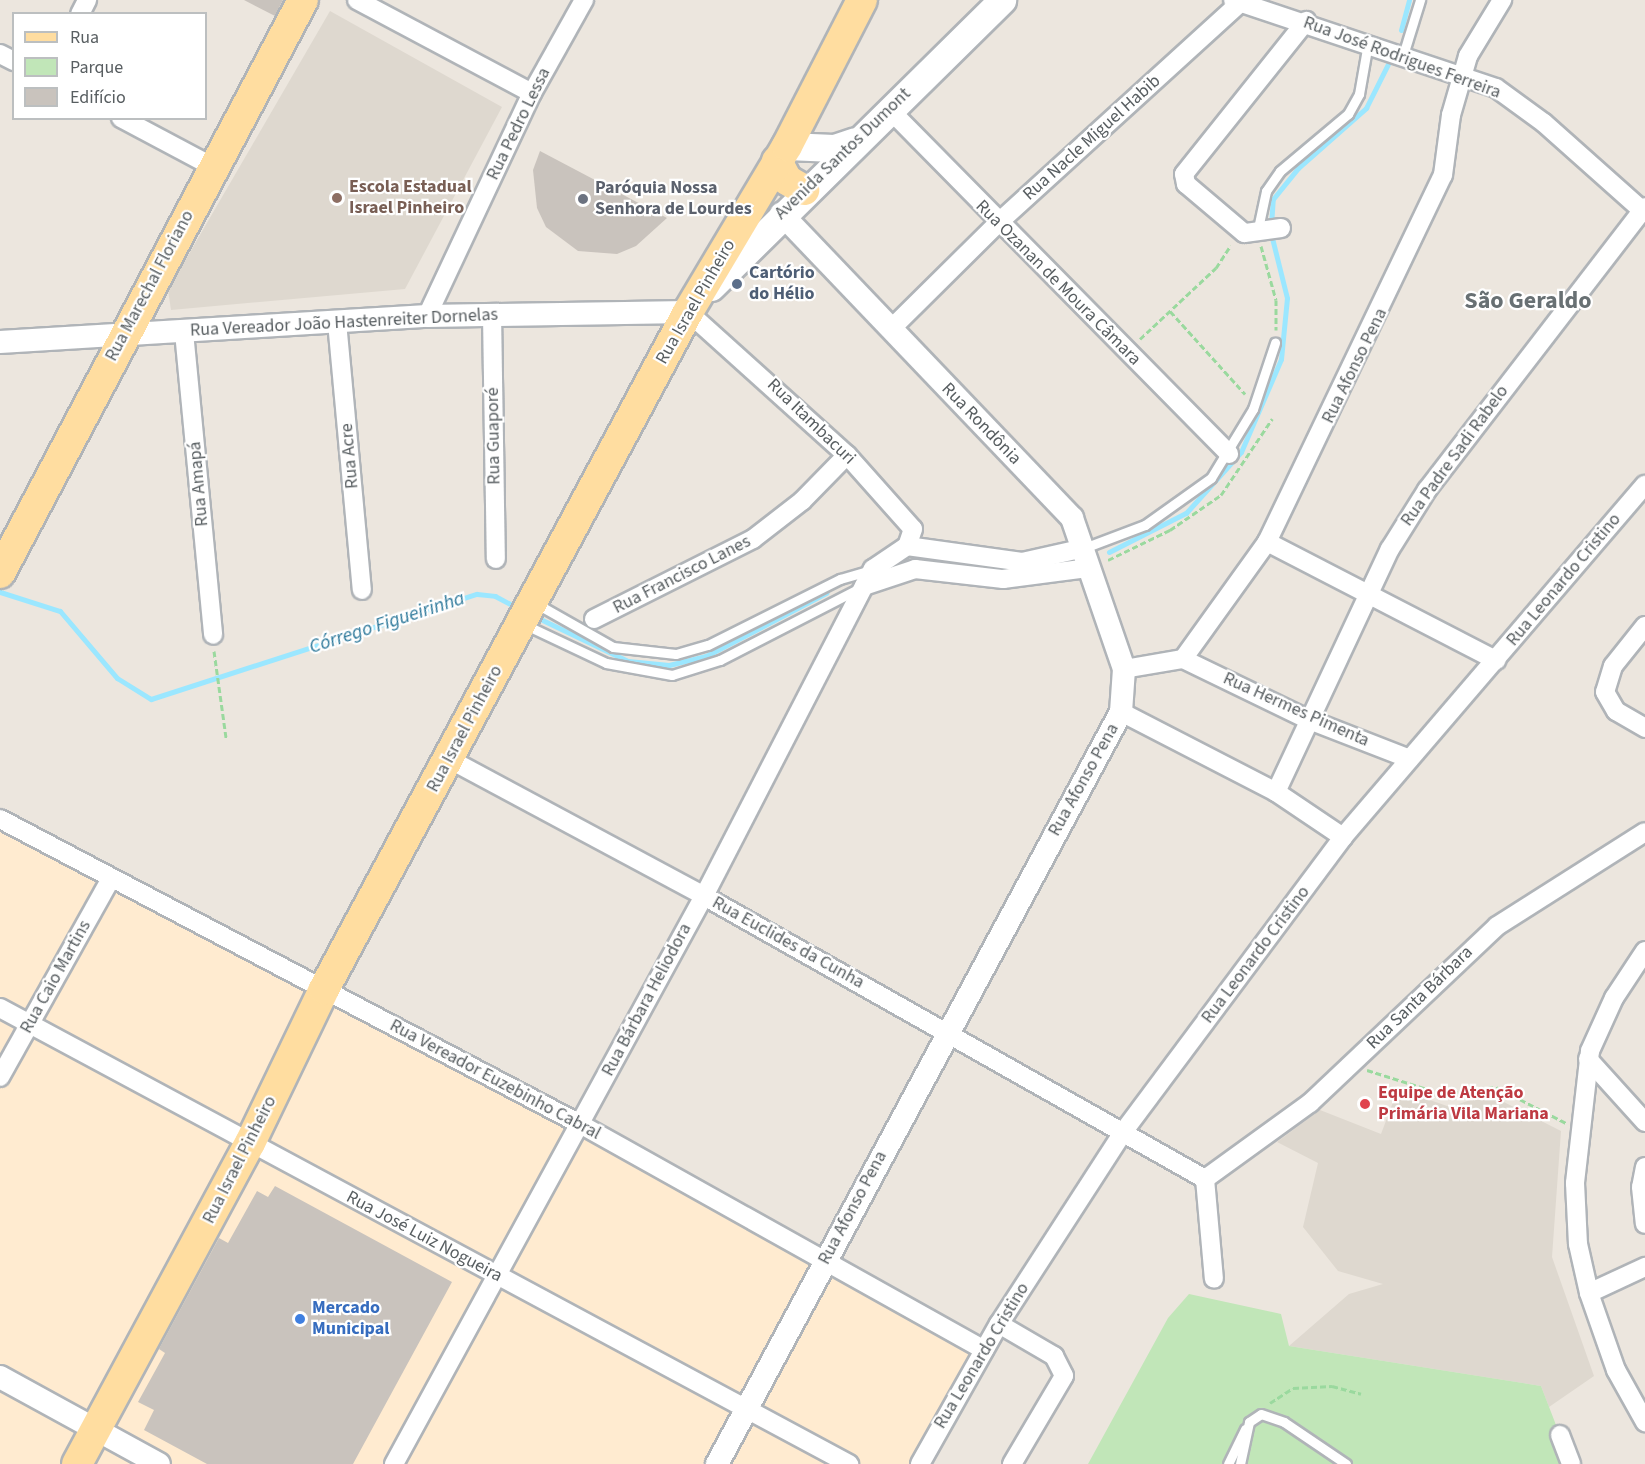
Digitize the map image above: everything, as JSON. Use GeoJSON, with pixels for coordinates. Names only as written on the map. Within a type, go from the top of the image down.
{"type":"FeatureCollection","features":[{"type":"Feature","properties":{"kind":"main road","name":"Rua Marechal Floriano"},"geometry":{"type":"LineString","coordinates":[[0,573],[303,0]]}},
{"type":"Feature","properties":{"kind":"main road","name":"Rua Israel Pinheiro"},"geometry":{"type":"LineString","coordinates":[[77,1464],[250,1143],[324,989],[501,662],[541,601],[688,312],[791,152],[862,0]]}},
{"type":"Feature","properties":{"kind":"main road","name":"Avenida Santos Dumont"},"geometry":{"type":"LineString","coordinates":[[688,312],[811,184],[1002,0]]}},
{"type":"Feature","properties":{"kind":"main road"},"geometry":{"type":"LineString","coordinates":[[811,184],[787,180],[791,152],[858,139]]}},
{"type":"Feature","properties":{"kind":"street"},"geometry":{"type":"LineString","coordinates":[[357,0],[532,93]]}},
{"type":"Feature","properties":{"kind":"street","name":"Rua Pedro Lessa"},"geometry":{"type":"LineString","coordinates":[[427,316],[532,93],[584,0]]}},
{"type":"Feature","properties":{"kind":"street","name":"Rua Afonso Pena"},"geometry":{"type":"LineString","coordinates":[[1183,659],[1267,542],[1443,175],[1462,76],[1479,32],[1502,0]]}},
{"type":"Feature","properties":{"kind":"street","name":"Rua José Rodrigues Ferreira"},"geometry":{"type":"LineString","coordinates":[[1238,2],[1306,21],[1496,88],[1544,123],[1644,210]]}},
{"type":"Feature","properties":{"kind":"street","name":"Rua Nacle Miguel Habib"},"geometry":{"type":"LineString","coordinates":[[892,328],[998,223],[1238,2]]}},
{"type":"Feature","properties":{"kind":"street"},"geometry":{"type":"LineString","coordinates":[[1281,228],[1248,232],[1186,184],[1185,170],[1306,21]]}},
{"type":"Feature","properties":{"kind":"street","name":"Rua Ozanan de Moura Câmara"},"geometry":{"type":"LineString","coordinates":[[890,110],[998,223],[1229,454]]}},
{"type":"Feature","properties":{"kind":"street"},"geometry":{"type":"LineString","coordinates":[[126,120],[213,167]]}},
{"type":"Feature","properties":{"kind":"street","name":"Rua Padre Sadi Rabelo"},"geometry":{"type":"LineString","coordinates":[[1276,792],[1307,720],[1371,593],[1427,490],[1644,210]]}},
{"type":"Feature","properties":{"kind":"street","name":"Rua Rondônia"},"geometry":{"type":"LineString","coordinates":[[781,214],[1066,510],[1087,558],[1124,669]]}},
{"type":"Feature","properties":{"kind":"street","name":"Rua Vereador João Hastenreiter Dornelas"},"geometry":{"type":"LineString","coordinates":[[0,342],[126,332],[184,332],[427,316],[688,312]]}},
{"type":"Feature","properties":{"kind":"street","name":"Rua Itambacuri"},"geometry":{"type":"LineString","coordinates":[[688,312],[847,455],[913,529],[907,546]]}},
{"type":"Feature","properties":{"kind":"street","name":"Rua Guaporé"},"geometry":{"type":"LineString","coordinates":[[492,314],[496,559]]}},
{"type":"Feature","properties":{"kind":"street","name":"Rua Acre"},"geometry":{"type":"LineString","coordinates":[[337,322],[362,590]]}},
{"type":"Feature","properties":{"kind":"street","name":"Rua Amapá"},"geometry":{"type":"LineString","coordinates":[[184,332],[213,635]]}},
{"type":"Feature","properties":{"kind":"street","name":"Rua Francisco Lanes"},"geometry":{"type":"LineString","coordinates":[[594,619],[753,539],[802,501],[847,455]]}},
{"type":"Feature","properties":{"kind":"street","name":"Rua Leonardo Cristino"},"geometry":{"type":"LineString","coordinates":[[920,1464],[999,1324],[1124,1131],[1343,837],[1645,484]]}},
{"type":"Feature","properties":{"kind":"street"},"geometry":{"type":"LineString","coordinates":[[1267,542],[1371,593],[1496,660]]}},
{"type":"Feature","properties":{"kind":"street"},"geometry":{"type":"LineString","coordinates":[[907,546],[1022,561],[1087,558]]}},
{"type":"Feature","properties":{"kind":"street","name":"Rua Bárbara Heliodora"},"geometry":{"type":"LineString","coordinates":[[394,1464],[704,896],[873,569],[907,546]]}},
{"type":"Feature","properties":{"kind":"street"},"geometry":{"type":"LineString","coordinates":[[864,586],[915,569],[1003,579],[1087,558]]}},
{"type":"Feature","properties":{"kind":"street"},"geometry":{"type":"LineString","coordinates":[[1645,626],[1613,666],[1605,692],[1611,707],[1645,728]]}},
{"type":"Feature","properties":{"kind":"street"},"geometry":{"type":"LineString","coordinates":[[1124,669],[1183,659]]}},
{"type":"Feature","properties":{"kind":"street","name":"Rua Hermes Pimenta"},"geometry":{"type":"LineString","coordinates":[[1183,659],[1307,720],[1410,759]]}},
{"type":"Feature","properties":{"kind":"street","name":"Rua Afonso Pena"},"geometry":{"type":"LineString","coordinates":[[717,1464],[946,1032],[1121,712],[1124,669]]}},
{"type":"Feature","properties":{"kind":"street"},"geometry":{"type":"LineString","coordinates":[[1121,712],[1276,792],[1343,837]]}},
{"type":"Feature","properties":{"kind":"street","name":"Rua Euclides da Cunha"},"geometry":{"type":"LineString","coordinates":[[449,759],[704,896],[1124,1131]]}},
{"type":"Feature","properties":{"kind":"street","name":"Rua Vereador Euzebinho Cabral"},"geometry":{"type":"LineString","coordinates":[[0,819],[580,1125],[826,1258],[984,1350]]}},
{"type":"Feature","properties":{"kind":"street","name":"Rua Santa Bárbara"},"geometry":{"type":"LineString","coordinates":[[1205,1179],[1310,1103],[1497,926],[1645,832]]}},
{"type":"Feature","properties":{"kind":"street","name":"Rua Caio Martins"},"geometry":{"type":"LineString","coordinates":[[0,1077],[111,878]]}},
{"type":"Feature","properties":{"kind":"street"},"geometry":{"type":"LineString","coordinates":[[1645,951],[1602,1020],[1588,1059],[1581,1131],[1578,1244],[1589,1293],[1616,1370],[1645,1422]]}},
{"type":"Feature","properties":{"kind":"street","name":"Rua José Luiz Nogueira"},"geometry":{"type":"LineString","coordinates":[[0,1008],[495,1276],[849,1464]]}},
{"type":"Feature","properties":{"kind":"street"},"geometry":{"type":"LineString","coordinates":[[1588,1059],[1645,1122]]}},
{"type":"Feature","properties":{"kind":"street"},"geometry":{"type":"LineString","coordinates":[[1124,1131],[1205,1179],[1214,1280]]}},
{"type":"Feature","properties":{"kind":"street"},"geometry":{"type":"LineString","coordinates":[[1645,1167],[1641,1187],[1645,1224]]}},
{"type":"Feature","properties":{"kind":"street"},"geometry":{"type":"LineString","coordinates":[[1589,1293],[1645,1267]]}},
{"type":"Feature","properties":{"kind":"street"},"geometry":{"type":"LineString","coordinates":[[999,1324],[1054,1356],[1063,1369],[1063,1383],[1012,1464]]}},
{"type":"Feature","properties":{"kind":"street"},"geometry":{"type":"LineString","coordinates":[[0,1377],[159,1464]]}},
{"type":"Feature","properties":{"kind":"street"},"geometry":{"type":"LineString","coordinates":[[1560,1435],[1571,1464]]}},
{"type":"Feature","properties":{"kind":"lane"},"geometry":{"type":"LineString","coordinates":[[1403,55],[1420,0]]}},
{"type":"Feature","properties":{"kind":"lane"},"geometry":{"type":"LineString","coordinates":[[1248,232],[1266,191],[1280,171],[1348,114],[1359,94],[1368,43]]}},
{"type":"Feature","properties":{"kind":"lane"},"geometry":{"type":"LineString","coordinates":[[1087,558],[1182,503],[1229,454],[1255,404],[1275,343]]}},
{"type":"Feature","properties":{"kind":"lane"},"geometry":{"type":"LineString","coordinates":[[541,601],[613,647],[676,654],[708,645],[830,584],[873,569]]}},
{"type":"Feature","properties":{"kind":"lane"},"geometry":{"type":"LineString","coordinates":[[532,628],[606,663],[672,675],[702,669],[864,586]]}},
{"type":"Feature","properties":{"kind":"lane"},"geometry":{"type":"LineString","coordinates":[[1228,1464],[1249,1422],[1261,1414],[1284,1422],[1346,1464]]}},
{"type":"Feature","properties":{"kind":"lane"},"geometry":{"type":"LineString","coordinates":[[1240,1464],[1249,1422]]}},
{"type":"Feature","properties":{"kind":"path"},"geometry":{"type":"LineString","coordinates":[[1126,352],[1216,268],[1248,232],[1276,300],[1275,343]]}},
{"type":"Feature","properties":{"kind":"path"},"geometry":{"type":"LineString","coordinates":[[1170,310],[1255,404]]}},
{"type":"Feature","properties":{"kind":"path"},"geometry":{"type":"LineString","coordinates":[[215,660],[224,694],[226,738]]}},
{"type":"Feature","properties":{"kind":"path"},"geometry":{"type":"LineString","coordinates":[[1353,1063],[1443,1094],[1496,1087],[1581,1131]]}},
{"type":"Feature","properties":{"kind":"path"},"geometry":{"type":"LineString","coordinates":[[1261,1414],[1293,1388],[1332,1386],[1361,1394]]}},
{"type":"Feature","properties":{"kind":"shaded area","name":"Escola Estadual Israel Pinheiro"},"geometry":{"type":"Polygon","coordinates":[[[330,11],[502,107],[405,289],[171,310],[168,290],[330,11]]]}},
{"type":"Feature","properties":{"kind":"shaded area"},"geometry":{"type":"Polygon","coordinates":[[[0,827],[990,1350],[933,1464],[0,1464],[0,827]]]}},
{"type":"Feature","properties":{"kind":"shaded area"},"geometry":{"type":"Polygon","coordinates":[[[1398,1089],[1450,1107],[1488,1094],[1561,1131],[1552,1257],[1594,1376],[1549,1407],[1541,1386],[1289,1346],[1349,1294],[1383,1284],[1338,1271],[1303,1227],[1318,1163],[1277,1142],[1320,1110],[1381,1134],[1398,1089]]]}},
{"type":"Feature","properties":{"kind":"green space"},"geometry":{"type":"Polygon","coordinates":[[[1189,1294],[1281,1314],[1289,1346],[1541,1386],[1571,1464],[1088,1464],[1168,1318],[1189,1294]]]}},
{"type":"Feature","properties":{"kind":"building"},"geometry":{"type":"Polygon","coordinates":[[[244,0],[283,0],[275,16],[244,0]]]}},
{"type":"Feature","properties":{"kind":"building","name":"Paróquia Nossa Senhora de Lourdes"},"geometry":{"type":"Polygon","coordinates":[[[540,151],[667,218],[636,246],[617,254],[578,251],[546,227],[537,208],[533,170],[540,151]]]}},
{"type":"Feature","properties":{"kind":"building","name":"Mercado Municipal"},"geometry":{"type":"Polygon","coordinates":[[[275,1186],[452,1282],[353,1464],[207,1464],[144,1430],[154,1410],[138,1402],[165,1353],[159,1349],[219,1238],[228,1243],[257,1191],[268,1197],[275,1186]]]}},
{"type":"Feature","properties":{"kind":"waterway","name":"Córrego Figueirinha"},"geometry":{"type":"LineString","coordinates":[[1401,30],[1409,0]]}},
{"type":"Feature","properties":{"kind":"waterway","name":"Córrego Figueirinha"},"geometry":{"type":"LineString","coordinates":[[1271,225],[1273,199],[1298,168],[1366,108],[1388,64]]}},
{"type":"Feature","properties":{"kind":"waterway","name":"Córrego Figueirinha"},"geometry":{"type":"LineString","coordinates":[[1109,552],[1186,513],[1241,452],[1281,359],[1287,298],[1271,234]]}},
{"type":"Feature","properties":{"kind":"waterway","name":"Córrego Figueirinha"},"geometry":{"type":"LineString","coordinates":[[0,592],[60,611],[117,678],[151,699],[477,594],[495,596],[518,608]]}},
{"type":"Feature","properties":{"kind":"waterway","name":"Córrego Figueirinha"},"geometry":{"type":"LineString","coordinates":[[534,616],[628,661],[669,665],[706,656],[826,593]]}},
{"type":"Feature","properties":{"kind":"place","name":"Escola Estadual Israel Pinheiro"},"geometry":{"type":"Point","coordinates":[337,198]}},
{"type":"Feature","properties":{"kind":"place","name":"Paróquia Nossa Senhora de Lourdes"},"geometry":{"type":"Point","coordinates":[583,199]}},
{"type":"Feature","properties":{"kind":"place","name":"Cartório do Hélio"},"geometry":{"type":"Point","coordinates":[737,284]}},
{"type":"Feature","properties":{"kind":"place","name":"Equipe de Atenção Primária Vila Mariana"},"geometry":{"type":"Point","coordinates":[1365,1104]}},
{"type":"Feature","properties":{"kind":"place","name":"Mercado Municipal"},"geometry":{"type":"Point","coordinates":[300,1319]}},
{"type":"Feature","properties":{"kind":"district","name":"São Geraldo"},"geometry":{"type":"Point","coordinates":[1528,301]}}]}
